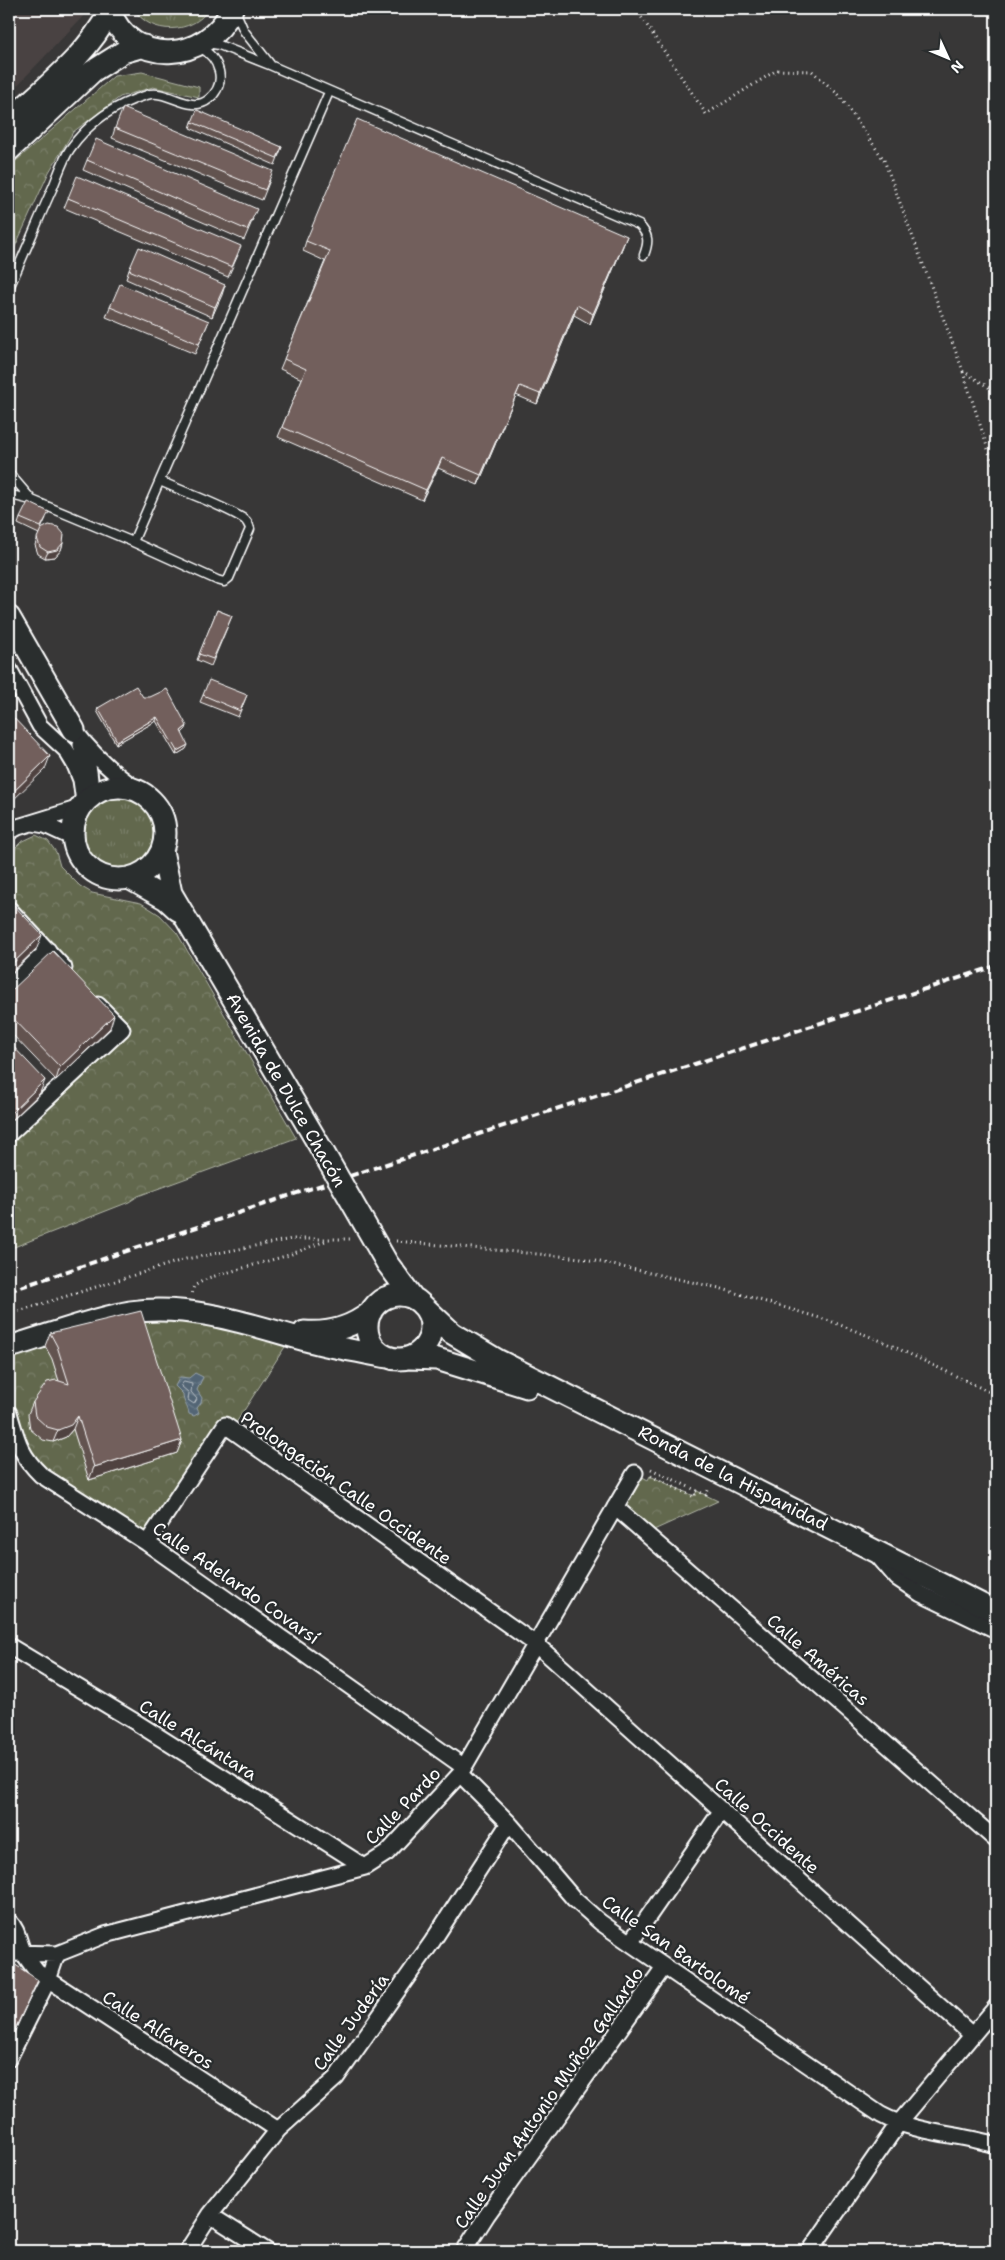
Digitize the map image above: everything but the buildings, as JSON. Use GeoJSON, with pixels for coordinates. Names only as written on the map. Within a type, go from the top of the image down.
{"type":"FeatureCollection","features":[{"type":"Feature","properties":{"kind":"street"},"geometry":{"type":"LineString","coordinates":[[109,10],[124,32],[144,46],[171,52],[201,44],[217,33],[233,9]]}},
{"type":"Feature","properties":{"kind":"street"},"geometry":{"type":"LineString","coordinates":[[9,121],[81,54],[100,30],[109,10]]}},
{"type":"Feature","properties":{"kind":"street"},"geometry":{"type":"LineString","coordinates":[[9,150],[93,71],[123,52],[144,46]]}},
{"type":"Feature","properties":{"kind":"street"},"geometry":{"type":"LineString","coordinates":[[10,623],[74,730],[92,754],[113,773],[150,798],[159,809],[164,822],[165,837],[162,851],[154,864],[142,873],[129,878],[114,879],[101,876],[88,868],[79,857],[73,838],[73,829],[76,814],[85,802],[91,781],[86,756],[74,730]]}},
{"type":"Feature","properties":{"kind":"street"},"geometry":{"type":"LineString","coordinates":[[9,669],[40,726],[66,750],[75,765],[81,780],[85,802]]}},
{"type":"Feature","properties":{"kind":"street"},"geometry":{"type":"LineString","coordinates":[[9,832],[85,802],[109,787],[124,786],[138,790]]}},
{"type":"Feature","properties":{"kind":"street"},"geometry":{"type":"LineString","coordinates":[[32,822],[44,825],[73,838]]}},
{"type":"Feature","properties":{"kind":"street","name":"Avenida de Dulce Chacón"},"geometry":{"type":"LineString","coordinates":[[162,851],[171,893],[388,1263],[417,1301]]}},
{"type":"Feature","properties":{"kind":"street","name":"Avenida de Dulce Chacón"},"geometry":{"type":"LineString","coordinates":[[129,878],[166,899],[185,917]]}},
{"type":"Feature","properties":{"kind":"street"},"geometry":{"type":"LineString","coordinates":[[9,908],[74,979]]}},
{"type":"Feature","properties":{"kind":"street"},"geometry":{"type":"LineString","coordinates":[[9,987],[48,950]]}},
{"type":"Feature","properties":{"kind":"street"},"geometry":{"type":"LineString","coordinates":[[9,1134],[122,1029],[88,993]]}},
{"type":"Feature","properties":{"kind":"street"},"geometry":{"type":"LineString","coordinates":[[41,1078],[54,1092]]}},
{"type":"Feature","properties":{"kind":"street"},"geometry":{"type":"LineString","coordinates":[[388,1263],[374,1307],[367,1322],[371,1343],[378,1352],[388,1357]]}},
{"type":"Feature","properties":{"kind":"street"},"geometry":{"type":"LineString","coordinates":[[9,1347],[130,1312],[176,1310],[274,1330],[310,1341],[398,1359],[409,1358],[419,1352],[431,1334],[430,1318],[417,1301],[395,1295],[374,1307],[358,1322],[343,1329],[318,1333],[274,1330]]}},
{"type":"Feature","properties":{"kind":"street","name":"Ronda de la Hispanidad"},"geometry":{"type":"LineString","coordinates":[[417,1301],[459,1338],[497,1360],[996,1612]]}},
{"type":"Feature","properties":{"kind":"street","name":"Ronda de la Hispanidad"},"geometry":{"type":"LineString","coordinates":[[409,1358],[437,1359],[594,1408]]}},
{"type":"Feature","properties":{"kind":"street","name":"Calle Adelardo Covarsí"},"geometry":{"type":"LineString","coordinates":[[9,1413],[20,1450],[28,1463],[41,1475],[147,1543],[462,1770]]}},
{"type":"Feature","properties":{"kind":"street","name":"Prolongación Calle Occidente"},"geometry":{"type":"LineString","coordinates":[[147,1543],[225,1425],[537,1645]]}},
{"type":"Feature","properties":{"kind":"street","name":"Calle Pardo"},"geometry":{"type":"LineString","coordinates":[[16,1953],[57,1954],[105,1935],[365,1867],[387,1853],[462,1770],[537,1645],[615,1507],[641,1470]]}},
{"type":"Feature","properties":{"kind":"street","name":"Calle Américas"},"geometry":{"type":"LineString","coordinates":[[615,1507],[996,1840]]}},
{"type":"Feature","properties":{"kind":"street","name":"Ronda de la Hispanidad"},"geometry":{"type":"LineString","coordinates":[[872,1548],[897,1578],[920,1594],[996,1630]]}},
{"type":"Feature","properties":{"kind":"street","name":"Calle Occidente"},"geometry":{"type":"LineString","coordinates":[[537,1645],[972,2035]]}},
{"type":"Feature","properties":{"kind":"street","name":"Calle Alcántara"},"geometry":{"type":"LineString","coordinates":[[9,1646],[146,1729],[365,1867]]}},
{"type":"Feature","properties":{"kind":"street","name":"Calle San Bartolomé"},"geometry":{"type":"LineString","coordinates":[[462,1770],[574,1899],[600,1922],[873,2109],[898,2124]]}},
{"type":"Feature","properties":{"kind":"street"},"geometry":{"type":"LineString","coordinates":[[630,1944],[722,1810]]}},
{"type":"Feature","properties":{"kind":"street","name":"Calle Judería"},"geometry":{"type":"LineString","coordinates":[[187,2251],[210,2215],[278,2130],[336,2078],[432,1942],[508,1823]]}},
{"type":"Feature","properties":{"kind":"street","name":"Calle Alfareros"},"geometry":{"type":"LineString","coordinates":[[9,1921],[14,1926],[20,1939],[16,1953],[37,1972],[278,2130]]}},
{"type":"Feature","properties":{"kind":"street"},"geometry":{"type":"LineString","coordinates":[[9,2058],[48,1980],[57,1954]]}},
{"type":"Feature","properties":{"kind":"street","name":"Calle Juan Antonio Muñoz Gallardo"},"geometry":{"type":"LineString","coordinates":[[464,2251],[487,2215],[664,1967]]}},
{"type":"Feature","properties":{"kind":"street"},"geometry":{"type":"LineString","coordinates":[[810,2251],[898,2124],[996,2007]]}},
{"type":"Feature","properties":{"kind":"street"},"geometry":{"type":"LineString","coordinates":[[898,2124],[972,2138],[996,2145]]}},
{"type":"Feature","properties":{"kind":"street"},"geometry":{"type":"LineString","coordinates":[[210,2215],[267,2251]]}},
{"type":"Feature","properties":{"kind":"lane"},"geometry":{"type":"LineString","coordinates":[[233,9],[244,31],[272,66]]}},
{"type":"Feature","properties":{"kind":"lane"},"geometry":{"type":"LineString","coordinates":[[201,44],[219,45],[272,66],[639,225],[646,233],[648,244],[644,255]]}},
{"type":"Feature","properties":{"kind":"lane"},"geometry":{"type":"LineString","coordinates":[[9,288],[69,150],[86,131],[110,111],[125,102],[150,93],[191,104],[207,101],[216,92],[221,82],[220,70],[214,59],[201,44]]}},
{"type":"Feature","properties":{"kind":"lane"},"geometry":{"type":"LineString","coordinates":[[133,542],[329,92]]}},
{"type":"Feature","properties":{"kind":"lane"},"geometry":{"type":"LineString","coordinates":[[9,473],[32,500]]}},
{"type":"Feature","properties":{"kind":"lane"},"geometry":{"type":"LineString","coordinates":[[9,497],[15,496],[32,500],[224,582],[229,578],[250,529],[249,524],[237,516],[160,481]]}},
{"type":"Feature","properties":{"kind":"path"},"geometry":{"type":"LineString","coordinates":[[636,9],[706,114],[776,70],[812,71],[839,95],[884,160],[963,371],[996,474]]}},
{"type":"Feature","properties":{"kind":"path"},"geometry":{"type":"LineString","coordinates":[[963,371],[996,392]]}},
{"type":"Feature","properties":{"kind":"path"},"geometry":{"type":"LineString","coordinates":[[9,1314],[186,1259],[292,1239],[360,1240]]}},
{"type":"Feature","properties":{"kind":"path"},"geometry":{"type":"LineString","coordinates":[[187,1312],[194,1286],[208,1278],[289,1255],[331,1239]]}},
{"type":"Feature","properties":{"kind":"path"},"geometry":{"type":"LineString","coordinates":[[390,1240],[581,1258],[719,1288],[830,1321],[884,1342],[996,1395]]}},
{"type":"Feature","properties":{"kind":"path"},"geometry":{"type":"LineString","coordinates":[[641,1470],[694,1496],[697,1491]]}},
{"type":"Feature","properties":{"kind":"path"},"geometry":{"type":"LineString","coordinates":[[641,1470],[706,1495],[716,1470]]}},
{"type":"Feature","properties":{"kind":"path"},"geometry":{"type":"LineString","coordinates":[[641,1470],[648,1480],[650,1476]]}},
{"type":"Feature","properties":{"kind":"shaded area"},"geometry":{"type":"Polygon","coordinates":[[[9,9],[90,9],[9,94],[9,9]]]}},
{"type":"Feature","properties":{"kind":"green space"},"geometry":{"type":"Polygon","coordinates":[[[134,9],[209,9],[193,23],[172,28],[150,24],[141,18],[134,9]]]}},
{"type":"Feature","properties":{"kind":"green space"},"geometry":{"type":"Polygon","coordinates":[[[142,72],[199,87],[199,97],[153,87],[120,97],[73,132],[49,172],[9,260],[9,167],[114,76],[142,72]]]}},
{"type":"Feature","properties":{"kind":"green space"},"geometry":{"type":"Polygon","coordinates":[[[119,792],[135,795],[148,804],[157,817],[160,833],[157,849],[148,862],[135,871],[119,874],[103,871],[90,862],[81,849],[78,833],[81,817],[90,804],[103,795],[119,792]]]}},
{"type":"Feature","properties":{"kind":"green space"},"geometry":{"type":"Polygon","coordinates":[[[36,835],[48,841],[56,852],[60,866],[80,886],[92,893],[141,903],[160,915],[177,933],[296,1138],[138,1196],[129,1202],[9,1249],[9,1134],[121,1029],[9,906],[9,854],[21,842],[36,835]]]}},
{"type":"Feature","properties":{"kind":"green space"},"geometry":{"type":"Polygon","coordinates":[[[176,1310],[292,1336],[232,1429],[147,1543],[41,1475],[9,1434],[9,1347],[45,1336],[64,1397],[66,1437],[73,1429],[89,1479],[136,1324],[176,1310]]]}},
{"type":"Feature","properties":{"kind":"green space"},"geometry":{"type":"Polygon","coordinates":[[[635,1473],[648,1480],[650,1476],[694,1496],[697,1491],[718,1501],[645,1534],[615,1507],[635,1473]]]}},
{"type":"Feature","properties":{"kind":"water"},"geometry":{"type":"Polygon","coordinates":[[[195,1373],[203,1377],[197,1390],[202,1398],[197,1408],[199,1413],[194,1416],[189,1414],[183,1394],[175,1386],[180,1377],[189,1378],[195,1373]]]}},
{"type":"Feature","properties":{"kind":"railway"},"geometry":{"type":"LineString","coordinates":[[9,1291],[285,1197],[996,966]]}}]}
